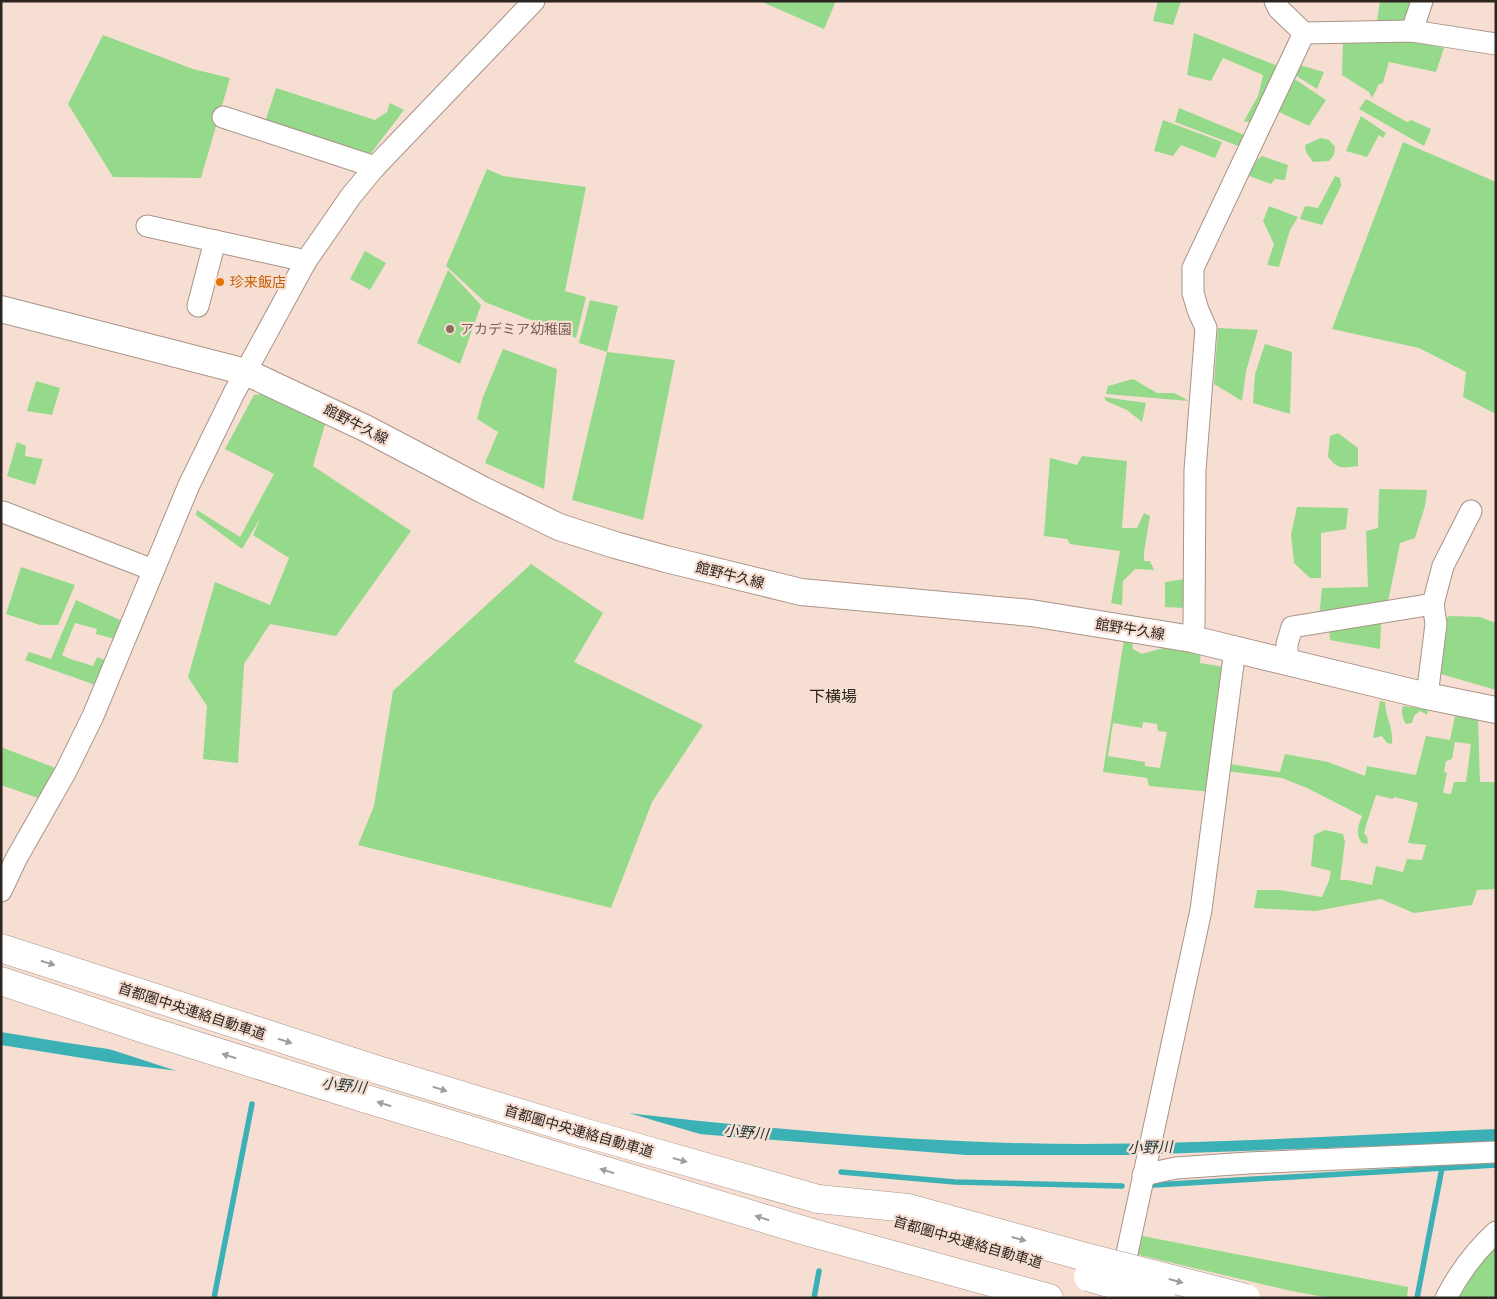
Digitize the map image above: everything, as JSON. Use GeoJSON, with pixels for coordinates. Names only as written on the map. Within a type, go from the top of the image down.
{"type":"FeatureCollection","features":[{"type":"Feature","properties":{"kind":"highway","name":"首都圏中央連絡自動車道"},"geometry":{"type":"LineString","coordinates":[[1,948],[384,1072],[579,1131],[1161,1298]]}},
{"type":"Feature","properties":{"kind":"highway"},"geometry":{"type":"LineString","coordinates":[[1,981],[147,1030],[363,1098],[809,1232],[1049,1298]]}},
{"type":"Feature","properties":{"kind":"highway"},"geometry":{"type":"LineString","coordinates":[[818,1199],[908,1208],[1091,1259],[1246,1298]]}},
{"type":"Feature","properties":{"kind":"highway"},"geometry":{"type":"LineString","coordinates":[[809,1232],[908,1275],[982,1298]]}},
{"type":"Feature","properties":{"kind":"main road","name":"館野牛久線"},"geometry":{"type":"LineString","coordinates":[[1,309],[246,372],[365,428],[558,527],[615,545],[801,592],[1030,613],[1192,639],[1426,696],[1496,710]]}},
{"type":"Feature","properties":{"kind":"street"},"geometry":{"type":"LineString","coordinates":[[1,891],[16,859],[66,771],[94,716],[189,485],[246,372],[306,261],[375,167],[534,1]]}},
{"type":"Feature","properties":{"kind":"street"},"geometry":{"type":"LineString","coordinates":[[1275,1],[1279,9],[1304,33],[1412,31],[1496,44]]}},
{"type":"Feature","properties":{"kind":"street"},"geometry":{"type":"LineString","coordinates":[[1412,31],[1422,1]]}},
{"type":"Feature","properties":{"kind":"street"},"geometry":{"type":"LineString","coordinates":[[1192,639],[1194,624],[1195,470],[1206,328],[1192,293],[1193,268],[1304,33]]}},
{"type":"Feature","properties":{"kind":"street"},"geometry":{"type":"LineString","coordinates":[[223,117],[375,167]]}},
{"type":"Feature","properties":{"kind":"street"},"geometry":{"type":"LineString","coordinates":[[147,226],[306,261]]}},
{"type":"Feature","properties":{"kind":"street"},"geometry":{"type":"LineString","coordinates":[[198,306],[215,241]]}},
{"type":"Feature","properties":{"kind":"street"},"geometry":{"type":"LineString","coordinates":[[1426,696],[1436,624],[1433,604],[1444,566],[1471,511]]}},
{"type":"Feature","properties":{"kind":"street"},"geometry":{"type":"LineString","coordinates":[[3,512],[153,570]]}},
{"type":"Feature","properties":{"kind":"street"},"geometry":{"type":"LineString","coordinates":[[1287,662],[1287,644],[1292,627],[1433,604]]}},
{"type":"Feature","properties":{"kind":"street"},"geometry":{"type":"LineString","coordinates":[[1117,1298],[1201,910],[1235,649]]}},
{"type":"Feature","properties":{"kind":"street"},"geometry":{"type":"LineString","coordinates":[[1144,1170],[1248,1163],[1496,1152]]}},
{"type":"Feature","properties":{"kind":"street"},"geometry":{"type":"LineString","coordinates":[[1446,1298],[1465,1267],[1483,1244],[1496,1232]]}},
{"type":"Feature","properties":{"kind":"green space"},"geometry":{"type":"Polygon","coordinates":[[[760,1],[836,1],[824,29],[760,1]]]}},
{"type":"Feature","properties":{"kind":"green space"},"geometry":{"type":"Polygon","coordinates":[[[1158,1],[1181,1],[1173,25],[1153,21],[1158,1]]]}},
{"type":"Feature","properties":{"kind":"green space"},"geometry":{"type":"Polygon","coordinates":[[[1380,1],[1415,1],[1408,21],[1377,21],[1380,1]]]}},
{"type":"Feature","properties":{"kind":"green space"},"geometry":{"type":"Polygon","coordinates":[[[1194,33],[1278,66],[1251,123],[1244,121],[1258,96],[1263,75],[1223,58],[1211,81],[1187,75],[1194,33]]]}},
{"type":"Feature","properties":{"kind":"green space"},"geometry":{"type":"Polygon","coordinates":[[[103,35],[193,69],[230,78],[201,178],[113,177],[68,104],[103,35]]]}},
{"type":"Feature","properties":{"kind":"green space"},"geometry":{"type":"Polygon","coordinates":[[[1343,40],[1407,40],[1444,48],[1436,72],[1389,62],[1383,83],[1379,84],[1372,98],[1369,92],[1342,75],[1343,40]]]}},
{"type":"Feature","properties":{"kind":"green space"},"geometry":{"type":"Polygon","coordinates":[[[1300,65],[1324,72],[1317,89],[1295,75],[1300,65]]]}},
{"type":"Feature","properties":{"kind":"green space"},"geometry":{"type":"Polygon","coordinates":[[[1293,78],[1326,100],[1309,126],[1277,111],[1293,78]]]}},
{"type":"Feature","properties":{"kind":"green space"},"geometry":{"type":"Polygon","coordinates":[[[276,88],[375,120],[387,112],[390,103],[404,110],[368,157],[265,122],[276,88]]]}},
{"type":"Feature","properties":{"kind":"green space"},"geometry":{"type":"Polygon","coordinates":[[[1366,99],[1407,122],[1411,120],[1431,129],[1424,146],[1359,109],[1366,99]]]}},
{"type":"Feature","properties":{"kind":"green space"},"geometry":{"type":"Polygon","coordinates":[[[1179,108],[1247,136],[1241,147],[1175,122],[1179,108]]]}},
{"type":"Feature","properties":{"kind":"green space"},"geometry":{"type":"Polygon","coordinates":[[[1361,116],[1386,133],[1383,138],[1379,135],[1367,157],[1346,151],[1361,116]]]}},
{"type":"Feature","properties":{"kind":"green space"},"geometry":{"type":"Polygon","coordinates":[[[1163,120],[1222,142],[1215,158],[1181,145],[1173,156],[1154,151],[1163,120]]]}},
{"type":"Feature","properties":{"kind":"green space"},"geometry":{"type":"Polygon","coordinates":[[[1321,138],[1329,140],[1335,147],[1334,155],[1329,161],[1313,162],[1306,152],[1305,145],[1321,138]]]}},
{"type":"Feature","properties":{"kind":"green space"},"geometry":{"type":"Polygon","coordinates":[[[1403,142],[1496,182],[1496,414],[1463,397],[1466,372],[1419,348],[1332,329],[1403,142]]]}},
{"type":"Feature","properties":{"kind":"green space"},"geometry":{"type":"Polygon","coordinates":[[[1262,156],[1288,165],[1285,180],[1275,179],[1271,184],[1249,176],[1253,163],[1262,156]]]}},
{"type":"Feature","properties":{"kind":"green space"},"geometry":{"type":"Polygon","coordinates":[[[487,169],[503,176],[586,187],[565,291],[586,297],[576,338],[485,302],[446,266],[487,169]]]}},
{"type":"Feature","properties":{"kind":"green space"},"geometry":{"type":"Polygon","coordinates":[[[1335,176],[1340,178],[1341,186],[1322,225],[1300,219],[1305,206],[1318,208],[1335,176]]]}},
{"type":"Feature","properties":{"kind":"green space"},"geometry":{"type":"Polygon","coordinates":[[[1269,206],[1298,217],[1290,230],[1279,267],[1267,265],[1274,244],[1263,221],[1269,206]]]}},
{"type":"Feature","properties":{"kind":"green space"},"geometry":{"type":"Polygon","coordinates":[[[365,251],[386,263],[370,290],[350,279],[365,251]]]}},
{"type":"Feature","properties":{"kind":"green space"},"geometry":{"type":"Polygon","coordinates":[[[448,270],[481,305],[460,364],[417,343],[448,270]]]}},
{"type":"Feature","properties":{"kind":"green space"},"geometry":{"type":"Polygon","coordinates":[[[590,300],[618,306],[607,352],[579,343],[590,300]]]}},
{"type":"Feature","properties":{"kind":"green space"},"geometry":{"type":"Polygon","coordinates":[[[1218,328],[1258,330],[1246,371],[1242,401],[1214,384],[1218,328]]]}},
{"type":"Feature","properties":{"kind":"green space"},"geometry":{"type":"Polygon","coordinates":[[[1265,344],[1292,352],[1290,414],[1253,403],[1255,374],[1265,344]]]}},
{"type":"Feature","properties":{"kind":"green space"},"geometry":{"type":"Polygon","coordinates":[[[503,349],[557,369],[544,489],[485,463],[498,432],[477,419],[483,397],[503,349]]]}},
{"type":"Feature","properties":{"kind":"green space"},"geometry":{"type":"Polygon","coordinates":[[[607,352],[675,360],[643,520],[572,500],[607,352]]]}},
{"type":"Feature","properties":{"kind":"green space"},"geometry":{"type":"Polygon","coordinates":[[[1133,379],[1157,393],[1174,393],[1189,401],[1106,394],[1108,386],[1133,379]]]}},
{"type":"Feature","properties":{"kind":"green space"},"geometry":{"type":"Polygon","coordinates":[[[36,381],[60,388],[52,415],[27,411],[36,381]]]}},
{"type":"Feature","properties":{"kind":"green space"},"geometry":{"type":"Polygon","coordinates":[[[273,393],[326,421],[313,466],[411,531],[336,636],[270,624],[244,664],[238,763],[203,759],[207,706],[188,677],[215,582],[270,605],[289,558],[253,535],[261,517],[242,549],[196,515],[197,510],[240,537],[274,474],[225,449],[254,395],[273,393]]]}},
{"type":"Feature","properties":{"kind":"green space"},"geometry":{"type":"Polygon","coordinates":[[[1104,397],[1146,403],[1142,422],[1127,410],[1106,401],[1104,397]]]}},
{"type":"Feature","properties":{"kind":"green space"},"geometry":{"type":"Polygon","coordinates":[[[1338,433],[1358,448],[1358,466],[1341,467],[1328,457],[1330,436],[1338,433]]]}},
{"type":"Feature","properties":{"kind":"green space"},"geometry":{"type":"Polygon","coordinates":[[[17,442],[26,446],[25,456],[43,459],[35,485],[7,476],[17,442]]]}},
{"type":"Feature","properties":{"kind":"green space"},"geometry":{"type":"Polygon","coordinates":[[[1082,456],[1127,461],[1122,528],[1137,528],[1144,513],[1150,516],[1144,561],[1150,561],[1154,570],[1135,569],[1123,581],[1122,605],[1111,603],[1120,551],[1070,544],[1067,539],[1044,536],[1050,458],[1077,465],[1082,456]]]}},
{"type":"Feature","properties":{"kind":"green space"},"geometry":{"type":"Polygon","coordinates":[[[1379,489],[1427,490],[1425,506],[1415,538],[1400,543],[1387,607],[1319,617],[1322,588],[1368,587],[1366,531],[1378,528],[1379,489]]]}},
{"type":"Feature","properties":{"kind":"green space"},"geometry":{"type":"Polygon","coordinates":[[[1297,507],[1348,508],[1346,529],[1321,533],[1321,578],[1310,578],[1294,563],[1291,535],[1297,507]]]}},
{"type":"Feature","properties":{"kind":"green space"},"geometry":{"type":"Polygon","coordinates":[[[531,564],[603,613],[574,662],[703,725],[652,802],[611,908],[358,845],[374,806],[393,691],[531,564]]]}},
{"type":"Feature","properties":{"kind":"green space"},"geometry":{"type":"Polygon","coordinates":[[[21,567],[75,585],[58,625],[40,625],[6,614],[21,567]]]}},
{"type":"Feature","properties":{"kind":"green space"},"geometry":{"type":"Polygon","coordinates":[[[1185,579],[1185,608],[1165,607],[1165,582],[1185,579]]]}},
{"type":"Feature","properties":{"kind":"green space"},"geometry":{"type":"Polygon","coordinates":[[[76,600],[120,620],[115,639],[96,634],[97,629],[75,623],[62,655],[93,666],[97,657],[107,661],[98,686],[25,660],[29,652],[51,659],[76,600]]]}},
{"type":"Feature","properties":{"kind":"green space"},"geometry":{"type":"Polygon","coordinates":[[[1449,616],[1480,617],[1496,623],[1496,690],[1441,674],[1437,665],[1443,621],[1449,616]]]}},
{"type":"Feature","properties":{"kind":"green space"},"geometry":{"type":"Polygon","coordinates":[[[1381,623],[1380,649],[1330,640],[1329,626],[1381,623]]]}},
{"type":"Feature","properties":{"kind":"green space"},"geometry":{"type":"Polygon","coordinates":[[[1125,633],[1131,633],[1133,649],[1142,654],[1178,646],[1201,647],[1200,663],[1225,667],[1212,792],[1149,786],[1147,778],[1103,772],[1125,633]],[[1143,722],[1142,728],[1113,723],[1108,756],[1145,762],[1145,766],[1160,768],[1167,732],[1158,731],[1157,724],[1143,722]]]}},
{"type":"Feature","properties":{"kind":"green space"},"geometry":{"type":"Polygon","coordinates":[[[1380,701],[1385,702],[1392,733],[1392,744],[1387,743],[1382,736],[1373,738],[1380,701]]]}},
{"type":"Feature","properties":{"kind":"green space"},"geometry":{"type":"Polygon","coordinates":[[[1403,706],[1428,709],[1427,715],[1420,711],[1414,716],[1412,723],[1406,724],[1402,715],[1403,706]]]}},
{"type":"Feature","properties":{"kind":"green space"},"geometry":{"type":"Polygon","coordinates":[[[1455,716],[1478,720],[1480,782],[1496,782],[1496,889],[1477,890],[1472,905],[1414,913],[1381,899],[1315,911],[1254,908],[1257,890],[1279,890],[1322,897],[1331,871],[1311,866],[1314,835],[1325,830],[1343,834],[1345,842],[1340,880],[1372,885],[1376,866],[1403,872],[1407,859],[1422,860],[1426,845],[1408,843],[1418,803],[1376,795],[1364,834],[1367,836],[1368,844],[1362,843],[1358,827],[1362,816],[1307,788],[1282,778],[1226,771],[1230,764],[1280,772],[1285,754],[1328,762],[1365,776],[1367,766],[1416,775],[1426,736],[1450,740],[1455,716]],[[1455,742],[1452,759],[1446,761],[1444,772],[1447,773],[1443,793],[1451,794],[1454,782],[1466,782],[1471,744],[1455,742]]]}},
{"type":"Feature","properties":{"kind":"green space"},"geometry":{"type":"Polygon","coordinates":[[[1,747],[58,769],[41,799],[1,785],[1,747]]]}},
{"type":"Feature","properties":{"kind":"green space"},"geometry":{"type":"Polygon","coordinates":[[[1142,1236],[1408,1287],[1407,1298],[1330,1298],[1291,1291],[1135,1254],[1142,1236]]]}},
{"type":"Feature","properties":{"kind":"green space"},"geometry":{"type":"Polygon","coordinates":[[[1496,1247],[1496,1298],[1459,1298],[1475,1271],[1496,1247]]]}},
{"type":"Feature","properties":{"kind":"water","name":"小野川"},"geometry":{"type":"Polygon","coordinates":[[[1,1032],[120,1051],[300,1075],[660,1117],[840,1134],[960,1141],[1094,1144],[1228,1141],[1496,1129],[1496,1142],[1130,1155],[966,1155],[686,1133],[114,1063],[1,1045],[1,1032]]]}},
{"type":"Feature","properties":{"kind":"pier"},"geometry":{"type":"Polygon","coordinates":[[[100,1046],[622,1111],[710,1137],[186,1074],[100,1046]]]}},
{"type":"Feature","properties":{"kind":"waterway"},"geometry":{"type":"LineString","coordinates":[[214,1298],[252,1104]]}},
{"type":"Feature","properties":{"kind":"waterway"},"geometry":{"type":"LineString","coordinates":[[1154,1185],[1496,1165]]}},
{"type":"Feature","properties":{"kind":"waterway"},"geometry":{"type":"LineString","coordinates":[[1417,1298],[1442,1168]]}},
{"type":"Feature","properties":{"kind":"waterway"},"geometry":{"type":"LineString","coordinates":[[841,1172],[955,1182],[1122,1186]]}},
{"type":"Feature","properties":{"kind":"waterway"},"geometry":{"type":"LineString","coordinates":[[814,1298],[819,1271]]}},
{"type":"Feature","properties":{"kind":"place","name":"珍来飯店"},"geometry":{"type":"Point","coordinates":[220,282]}},
{"type":"Feature","properties":{"kind":"place","name":"アカデミア幼稚園"},"geometry":{"type":"Point","coordinates":[450,329]}},
{"type":"Feature","properties":{"kind":"district","name":"下横場"},"geometry":{"type":"Point","coordinates":[833,696]}}]}
